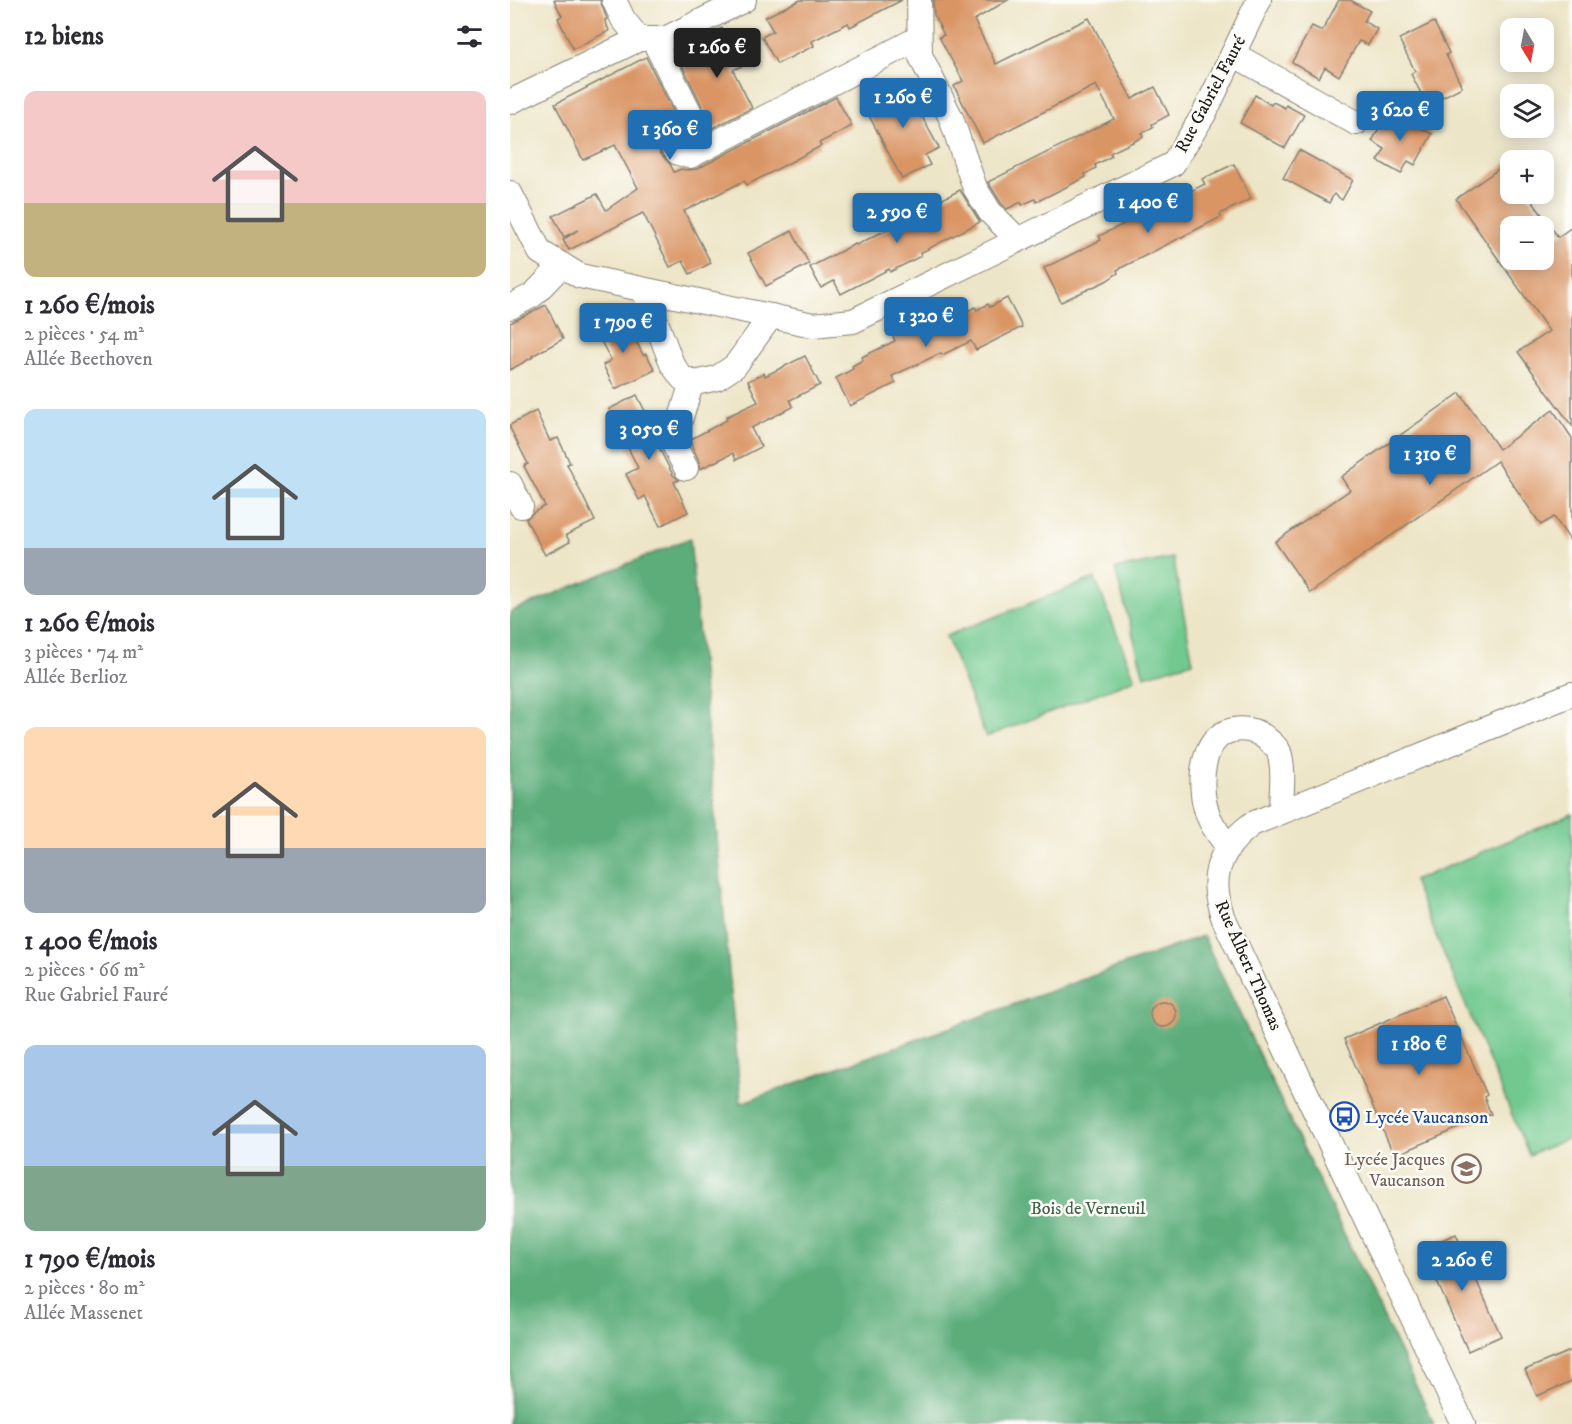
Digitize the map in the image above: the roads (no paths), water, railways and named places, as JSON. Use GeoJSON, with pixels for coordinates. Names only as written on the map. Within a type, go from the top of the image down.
{"type":"FeatureCollection","features":[{"type":"Feature","properties":{"kind":"street"},"geometry":{"type":"LineString","coordinates":[[614,0],[623,19],[646,39],[707,147],[919,38]]}},
{"type":"Feature","properties":{"kind":"street"},"geometry":{"type":"LineString","coordinates":[[510,102],[646,39],[665,39],[744,0]]}},
{"type":"Feature","properties":{"kind":"street"},"geometry":{"type":"LineString","coordinates":[[919,0],[920,55],[951,118],[975,188],[990,212],[1018,240]]}},
{"type":"Feature","properties":{"kind":"street","name":"Rue Gabriel Fauré"},"geometry":{"type":"LineString","coordinates":[[510,193],[540,252],[580,276],[813,325],[852,321],[1173,164],[1204,114],[1259,0]]}},
{"type":"Feature","properties":{"kind":"street"},"geometry":{"type":"LineString","coordinates":[[1233,54],[1356,123]]}},
{"type":"Feature","properties":{"kind":"street"},"geometry":{"type":"LineString","coordinates":[[510,307],[533,296],[562,265]]}},
{"type":"Feature","properties":{"kind":"street"},"geometry":{"type":"LineString","coordinates":[[644,290],[672,364],[682,378],[695,383],[717,378],[735,366],[771,316]]}},
{"type":"Feature","properties":{"kind":"street"},"geometry":{"type":"LineString","coordinates":[[686,468],[673,443],[692,382]]}},
{"type":"Feature","properties":{"kind":"street"},"geometry":{"type":"LineString","coordinates":[[510,484],[521,506]]}},
{"type":"Feature","properties":{"kind":"street","name":"Rue Albert Thomas"},"geometry":{"type":"LineString","coordinates":[[1463,1424],[1223,917],[1217,893],[1217,877],[1220,861],[1228,847],[1240,833],[1252,824],[1572,694]]}},
{"type":"Feature","properties":{"kind":"street"},"geometry":{"type":"LineString","coordinates":[[1228,847],[1213,827],[1206,810],[1202,766],[1211,744],[1225,732],[1243,729],[1261,734],[1278,750],[1282,770],[1281,811]]}},
{"type":"Feature","properties":{"kind":"place","name":"Lycée Vaucanson"},"geometry":{"type":"Point","coordinates":[1344,1117]}},
{"type":"Feature","properties":{"kind":"place","name":"Lycée Jacques Vaucanson"},"geometry":{"type":"Point","coordinates":[1466,1169]}},
{"type":"Feature","properties":{"kind":"park label","name":"Bois de Verneuil"},"geometry":{"type":"Point","coordinates":[1088,1208]}}]}
